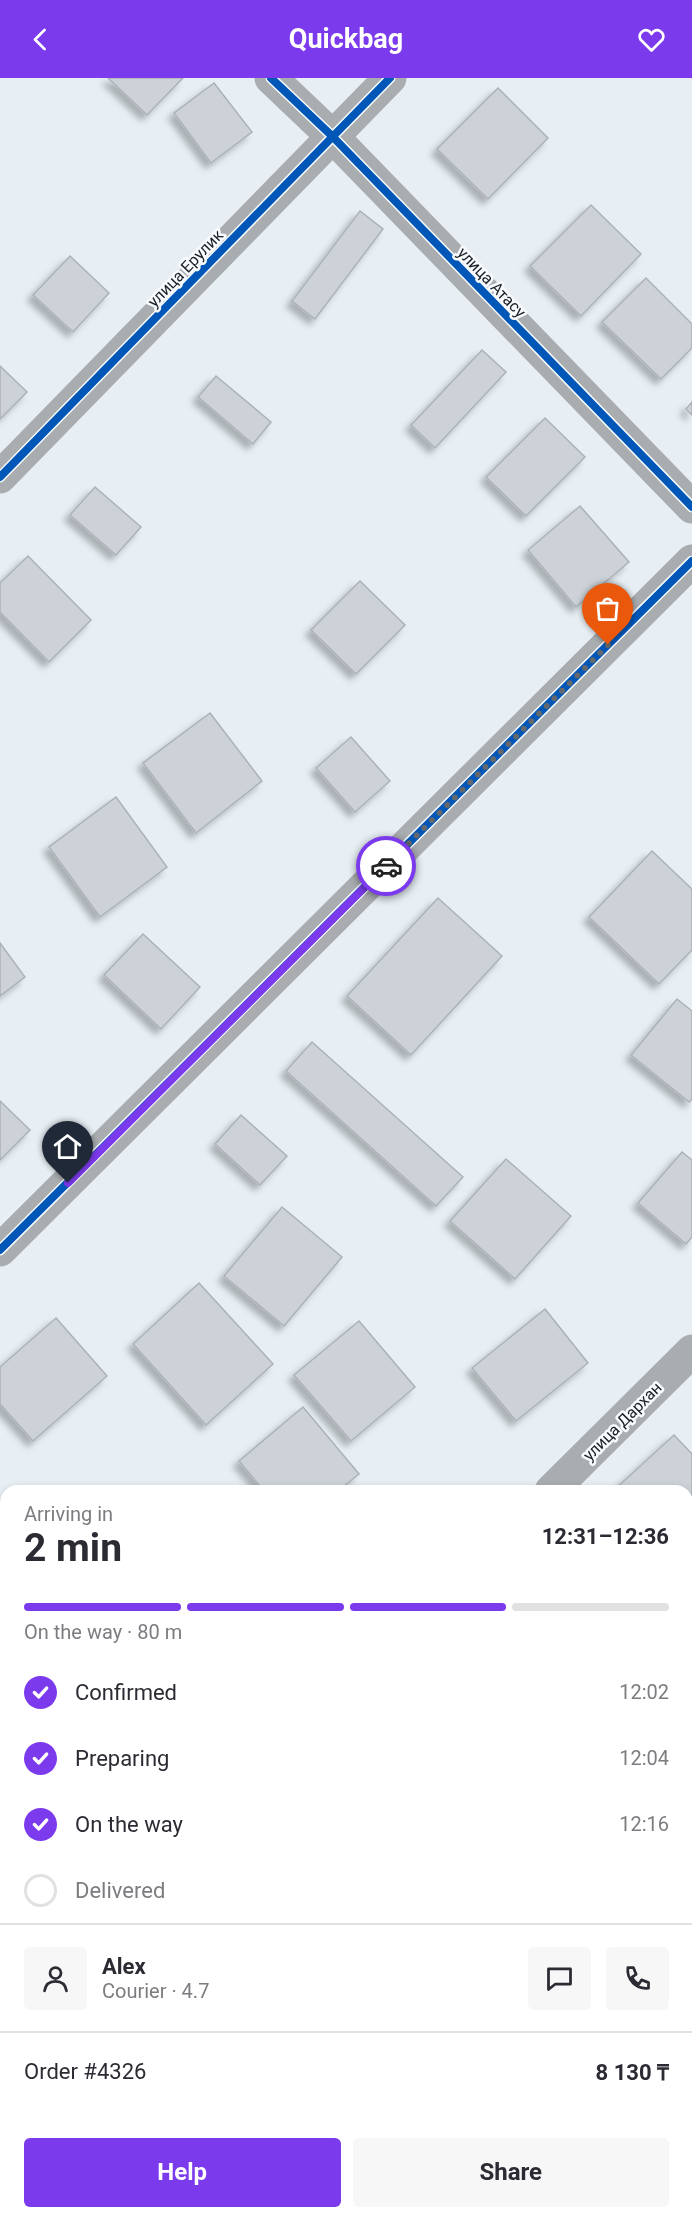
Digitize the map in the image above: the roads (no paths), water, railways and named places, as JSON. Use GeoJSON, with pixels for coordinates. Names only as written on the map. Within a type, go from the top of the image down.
{"type":"FeatureCollection","features":[{"type":"Feature","properties":{"kind":"street","name":"улица Атасу"},"geometry":{"type":"LineString","coordinates":[[271,78],[332,136],[692,507]]}},
{"type":"Feature","properties":{"kind":"street","name":"улица Ерулик"},"geometry":{"type":"LineString","coordinates":[[0,477],[390,78]]}},
{"type":"Feature","properties":{"kind":"street"},"geometry":{"type":"LineString","coordinates":[[0,1250],[692,561]]}},
{"type":"Feature","properties":{"kind":"street","name":"улица Дархан"},"geometry":{"type":"LineString","coordinates":[[557,1485],[692,1351]]}}]}
